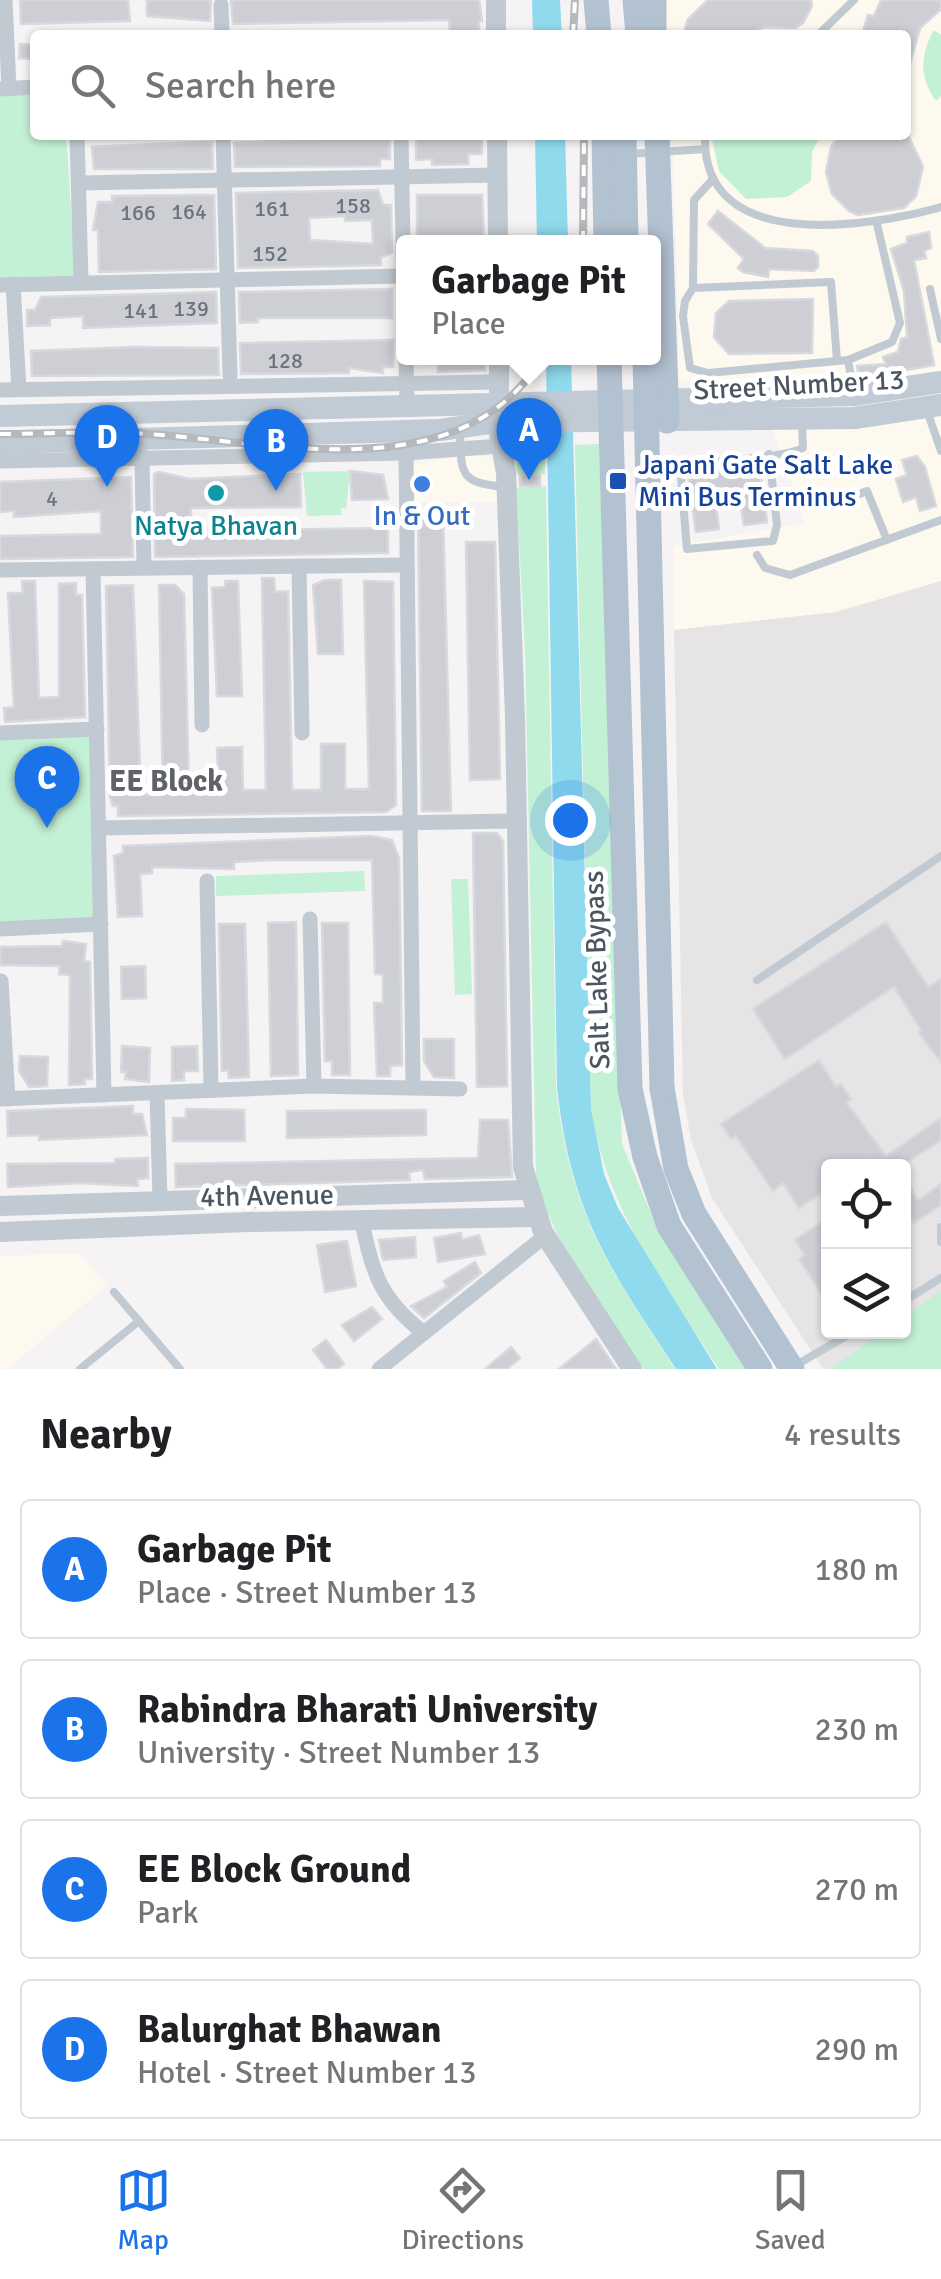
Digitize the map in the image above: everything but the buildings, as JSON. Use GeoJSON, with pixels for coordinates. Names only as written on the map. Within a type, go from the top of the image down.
{"type":"FeatureCollection","features":[{"type":"Feature","properties":{"kind":"main road"},"geometry":{"type":"LineString","coordinates":[[596,0],[599,30]]}},
{"type":"Feature","properties":{"kind":"main road"},"geometry":{"type":"LineString","coordinates":[[619,0],[622,30]]}},
{"type":"Feature","properties":{"kind":"main road"},"geometry":{"type":"LineString","coordinates":[[635,0],[638,30]]}},
{"type":"Feature","properties":{"kind":"main road"},"geometry":{"type":"LineString","coordinates":[[654,0],[654,30]]}},
{"type":"Feature","properties":{"kind":"main road"},"geometry":{"type":"LineString","coordinates":[[624,140],[626,235]]}},
{"type":"Feature","properties":{"kind":"main road"},"geometry":{"type":"LineString","coordinates":[[643,235],[651,140]]}},
{"type":"Feature","properties":{"kind":"main road"},"geometry":{"type":"LineString","coordinates":[[651,140],[656,235]]}},
{"type":"Feature","properties":{"kind":"main road"},"geometry":{"type":"LineString","coordinates":[[604,145],[606,235]]}},
{"type":"Feature","properties":{"kind":"main road"},"geometry":{"type":"LineString","coordinates":[[661,320],[666,410]]}},
{"type":"Feature","properties":{"kind":"main road","name":"Salt Lake Bypass"},"geometry":{"type":"LineString","coordinates":[[608,365],[600,411],[630,1089],[644,1157],[669,1226],[760,1369]]}},
{"type":"Feature","properties":{"kind":"main road"},"geometry":{"type":"LineString","coordinates":[[628,365],[653,1088],[680,1155],[751,1285],[801,1364]]}},
{"type":"Feature","properties":{"kind":"main road"},"geometry":{"type":"LineString","coordinates":[[641,1132],[653,1088],[645,365]]}},
{"type":"Feature","properties":{"kind":"main road","name":"Street Number 13"},"geometry":{"type":"LineString","coordinates":[[0,416],[160,412],[407,393],[500,415],[666,410],[854,395],[934,395]]}},
{"type":"Feature","properties":{"kind":"main road","name":"Street Number 13"},"geometry":{"type":"LineString","coordinates":[[666,410],[802,419],[855,418],[934,395]]}},
{"type":"Feature","properties":{"kind":"main road"},"geometry":{"type":"LineString","coordinates":[[160,412],[161,439]]}},
{"type":"Feature","properties":{"kind":"main road","name":"Street Number 13"},"geometry":{"type":"LineString","coordinates":[[0,443],[96,450],[161,439],[460,438],[500,415]]}},
{"type":"Feature","properties":{"kind":"main road"},"geometry":{"type":"LineString","coordinates":[[680,1155],[694,1214],[774,1341],[801,1364]]}},
{"type":"Feature","properties":{"kind":"street"},"geometry":{"type":"LineString","coordinates":[[5,0],[4,89],[30,88]]}},
{"type":"Feature","properties":{"kind":"street"},"geometry":{"type":"LineString","coordinates":[[496,0],[496,30]]}},
{"type":"Feature","properties":{"kind":"street"},"geometry":{"type":"LineString","coordinates":[[221,5],[222,30]]}},
{"type":"Feature","properties":{"kind":"street"},"geometry":{"type":"LineString","coordinates":[[78,140],[81,282]]}},
{"type":"Feature","properties":{"kind":"street"},"geometry":{"type":"LineString","coordinates":[[223,140],[230,374]]}},
{"type":"Feature","properties":{"kind":"street"},"geometry":{"type":"LineString","coordinates":[[401,140],[403,235]]}},
{"type":"Feature","properties":{"kind":"street"},"geometry":{"type":"LineString","coordinates":[[497,140],[498,235]]}},
{"type":"Feature","properties":{"kind":"street"},"geometry":{"type":"LineString","coordinates":[[79,184],[498,175]]}},
{"type":"Feature","properties":{"kind":"street"},"geometry":{"type":"LineString","coordinates":[[18,389],[7,284],[396,276]]}},
{"type":"Feature","properties":{"kind":"street"},"geometry":{"type":"LineString","coordinates":[[0,390],[407,393],[406,365]]}},
{"type":"Feature","properties":{"kind":"street"},"geometry":{"type":"LineString","coordinates":[[499,365],[527,1190],[540,1227],[632,1369]]}},
{"type":"Feature","properties":{"kind":"street"},"geometry":{"type":"LineString","coordinates":[[0,461],[96,450],[142,456],[406,453],[460,438]]}},
{"type":"Feature","properties":{"kind":"street"},"geometry":{"type":"LineString","coordinates":[[406,453],[404,565],[412,1088]]}},
{"type":"Feature","properties":{"kind":"street"},"geometry":{"type":"LineString","coordinates":[[142,456],[144,568]]}},
{"type":"Feature","properties":{"kind":"street"},"geometry":{"type":"LineString","coordinates":[[0,570],[404,565]]}},
{"type":"Feature","properties":{"kind":"street"},"geometry":{"type":"LineString","coordinates":[[299,566],[302,733]]}},
{"type":"Feature","properties":{"kind":"street"},"geometry":{"type":"LineString","coordinates":[[200,568],[202,725]]}},
{"type":"Feature","properties":{"kind":"street"},"geometry":{"type":"LineString","coordinates":[[93,569],[104,1095]]}},
{"type":"Feature","properties":{"kind":"street"},"geometry":{"type":"LineString","coordinates":[[0,733],[96,729]]}},
{"type":"Feature","properties":{"kind":"street"},"geometry":{"type":"LineString","coordinates":[[98,828],[516,821]]}},
{"type":"Feature","properties":{"kind":"street"},"geometry":{"type":"LineString","coordinates":[[208,881],[212,1090]]}},
{"type":"Feature","properties":{"kind":"street"},"geometry":{"type":"LineString","coordinates":[[310,919],[314,1086]]}},
{"type":"Feature","properties":{"kind":"street"},"geometry":{"type":"LineString","coordinates":[[0,929],[100,924]]}},
{"type":"Feature","properties":{"kind":"street"},"geometry":{"type":"LineString","coordinates":[[1,981],[4,1099],[314,1086],[460,1089]]}},
{"type":"Feature","properties":{"kind":"street"},"geometry":{"type":"LineString","coordinates":[[158,1092],[160,1201]]}},
{"type":"Feature","properties":{"kind":"street","name":"4th Avenue"},"geometry":{"type":"LineString","coordinates":[[0,1206],[527,1190]]}},
{"type":"Feature","properties":{"kind":"street"},"geometry":{"type":"LineString","coordinates":[[248,1199],[248,1222]]}},
{"type":"Feature","properties":{"kind":"street","name":"4th Avenue"},"geometry":{"type":"LineString","coordinates":[[0,1232],[248,1222],[540,1227]]}},
{"type":"Feature","properties":{"kind":"street"},"geometry":{"type":"LineString","coordinates":[[362,1222],[372,1272],[401,1316],[424,1334]]}},
{"type":"Feature","properties":{"kind":"street"},"geometry":{"type":"LineString","coordinates":[[383,1368],[540,1227]]}},
{"type":"Feature","properties":{"kind":"lane"},"geometry":{"type":"LineString","coordinates":[[823,30],[854,0]]}},
{"type":"Feature","properties":{"kind":"lane"},"geometry":{"type":"LineString","coordinates":[[604,145],[651,140],[705,148]]}},
{"type":"Feature","properties":{"kind":"lane"},"geometry":{"type":"LineString","coordinates":[[705,140],[713,179],[732,200],[769,218],[792,224],[877,224],[941,207]]}},
{"type":"Feature","properties":{"kind":"lane"},"geometry":{"type":"LineString","coordinates":[[713,179],[694,200],[693,288],[684,301],[686,362],[697,373],[848,360],[892,342],[898,334],[898,310],[877,224]]}},
{"type":"Feature","properties":{"kind":"lane"},"geometry":{"type":"LineString","coordinates":[[693,288],[830,282],[837,361]]}},
{"type":"Feature","properties":{"kind":"lane"},"geometry":{"type":"LineString","coordinates":[[930,289],[941,339]]}},
{"type":"Feature","properties":{"kind":"lane"},"geometry":{"type":"LineString","coordinates":[[848,360],[854,395]]}},
{"type":"Feature","properties":{"kind":"lane"},"geometry":{"type":"LineString","coordinates":[[934,395],[941,451]]}},
{"type":"Feature","properties":{"kind":"lane"},"geometry":{"type":"LineString","coordinates":[[770,454],[777,525],[774,541],[686,549],[680,465],[802,450],[802,419]]}},
{"type":"Feature","properties":{"kind":"lane"},"geometry":{"type":"LineString","coordinates":[[460,438],[459,465],[465,476],[479,484],[506,487]]}},
{"type":"Feature","properties":{"kind":"lane"},"geometry":{"type":"LineString","coordinates":[[828,506],[867,490],[887,540]]}},
{"type":"Feature","properties":{"kind":"lane"},"geometry":{"type":"LineString","coordinates":[[756,554],[765,568],[790,576],[941,520]]}},
{"type":"Feature","properties":{"kind":"lane"},"geometry":{"type":"LineString","coordinates":[[756,980],[941,856]]}},
{"type":"Feature","properties":{"kind":"lane"},"geometry":{"type":"LineString","coordinates":[[941,1227],[941,1242]]}},
{"type":"Feature","properties":{"kind":"lane"},"geometry":{"type":"LineString","coordinates":[[911,1297],[941,1278]]}},
{"type":"Feature","properties":{"kind":"lane"},"geometry":{"type":"LineString","coordinates":[[114,1292],[180,1369]]}},
{"type":"Feature","properties":{"kind":"lane"},"geometry":{"type":"LineString","coordinates":[[80,1369],[139,1321]]}},
{"type":"Feature","properties":{"kind":"lane"},"geometry":{"type":"LineString","coordinates":[[801,1364],[842,1339]]}},
{"type":"Feature","properties":{"kind":"shaded area"},"geometry":{"type":"Polygon","coordinates":[[[666,0],[941,0],[941,374],[855,384],[679,383],[673,140],[911,140],[911,30],[663,30],[666,0]]]}},
{"type":"Feature","properties":{"kind":"shaded area"},"geometry":{"type":"Polygon","coordinates":[[[941,413],[941,581],[836,612],[674,630],[674,546],[805,523],[771,426],[941,413]]]}},
{"type":"Feature","properties":{"kind":"shaded area"},"geometry":{"type":"Polygon","coordinates":[[[469,455],[490,457],[499,465],[517,503],[410,502],[411,465],[469,455]]]}},
{"type":"Feature","properties":{"kind":"shaded area"},"geometry":{"type":"Polygon","coordinates":[[[941,581],[941,1369],[823,1369],[712,1198],[691,1140],[683,1094],[674,630],[836,612],[941,581]]]}},
{"type":"Feature","properties":{"kind":"shaded area"},"geometry":{"type":"Polygon","coordinates":[[[79,1253],[107,1285],[8,1369],[0,1369],[0,1256],[79,1253]]]}},
{"type":"Feature","properties":{"kind":"green space"},"geometry":{"type":"Polygon","coordinates":[[[934,30],[941,35],[941,96],[936,101],[923,66],[934,30]]]}},
{"type":"Feature","properties":{"kind":"green space"},"geometry":{"type":"Polygon","coordinates":[[[30,93],[30,140],[66,140],[76,280],[0,282],[0,94],[30,93]]]}},
{"type":"Feature","properties":{"kind":"green space"},"geometry":{"type":"Polygon","coordinates":[[[712,140],[818,140],[812,152],[811,181],[787,197],[746,199],[719,171],[712,140]]]}},
{"type":"Feature","properties":{"kind":"green space"},"geometry":{"type":"Polygon","coordinates":[[[528,434],[545,452],[545,474],[517,474],[516,464],[524,453],[513,445],[514,437],[528,434]]]}},
{"type":"Feature","properties":{"kind":"green space"},"geometry":{"type":"Polygon","coordinates":[[[599,444],[622,1144],[655,1223],[746,1369],[719,1369],[658,1276],[610,1181],[591,1109],[575,445],[599,444]]]}},
{"type":"Feature","properties":{"kind":"green space"},"geometry":{"type":"Polygon","coordinates":[[[350,471],[346,509],[341,508],[341,515],[307,516],[303,472],[350,471]]]}},
{"type":"Feature","properties":{"kind":"green space"},"geometry":{"type":"Polygon","coordinates":[[[546,486],[556,1086],[562,1130],[595,1236],[675,1369],[644,1369],[566,1251],[543,1201],[536,1174],[525,650],[516,488],[546,486]]]}},
{"type":"Feature","properties":{"kind":"green space"},"geometry":{"type":"Polygon","coordinates":[[[91,733],[95,920],[0,924],[0,737],[91,733]]]}},
{"type":"Feature","properties":{"kind":"green space"},"geometry":{"type":"Polygon","coordinates":[[[364,871],[365,891],[216,896],[216,876],[364,871]]]}},
{"type":"Feature","properties":{"kind":"green space"},"geometry":{"type":"Polygon","coordinates":[[[451,879],[468,879],[472,994],[455,995],[451,879]]]}},
{"type":"Feature","properties":{"kind":"green space"},"geometry":{"type":"Polygon","coordinates":[[[941,1291],[941,1369],[831,1369],[872,1339],[911,1339],[911,1312],[941,1291]]]}},
{"type":"Feature","properties":{"kind":"water"},"geometry":{"type":"Polygon","coordinates":[[[532,0],[560,0],[562,30],[533,30],[532,0]]]}},
{"type":"Feature","properties":{"kind":"water"},"geometry":{"type":"Polygon","coordinates":[[[535,140],[565,140],[568,235],[537,235],[535,140]]]}},
{"type":"Feature","properties":{"kind":"water"},"geometry":{"type":"Polygon","coordinates":[[[546,365],[571,365],[591,1109],[604,1174],[618,1208],[717,1369],[676,1369],[612,1268],[582,1204],[563,1130],[557,1086],[546,365]]]}},
{"type":"Feature","properties":{"kind":"railway"},"geometry":{"type":"LineString","coordinates":[[573,30],[575,0]]}},
{"type":"Feature","properties":{"kind":"railway"},"geometry":{"type":"LineString","coordinates":[[583,235],[584,140]]}},
{"type":"Feature","properties":{"kind":"railway"},"geometry":{"type":"LineString","coordinates":[[0,434],[130,433],[296,448],[354,449],[410,444],[461,429],[506,401],[536,365]]}},
{"type":"Feature","properties":{"kind":"place","name":"Garbage Pit"},"geometry":{"type":"Point","coordinates":[529,480]}},
{"type":"Feature","properties":{"kind":"place","name":"Japani Gate Salt Lake Mini Bus Terminus"},"geometry":{"type":"Point","coordinates":[618,481]}},
{"type":"Feature","properties":{"kind":"place","name":"In & Out"},"geometry":{"type":"Point","coordinates":[422,484]}},
{"type":"Feature","properties":{"kind":"place","name":"Balurghat Bhawan"},"geometry":{"type":"Point","coordinates":[107,487]}},
{"type":"Feature","properties":{"kind":"place","name":"Rabindra Bharati University"},"geometry":{"type":"Point","coordinates":[276,491]}},
{"type":"Feature","properties":{"kind":"place","name":"Natya Bhavan"},"geometry":{"type":"Point","coordinates":[216,493]}},
{"type":"Feature","properties":{"kind":"place","name":"EE Block Ground"},"geometry":{"type":"Point","coordinates":[47,828]}},
{"type":"Feature","properties":{"kind":"district","name":"EE Block"},"geometry":{"type":"Point","coordinates":[166,781]}}]}
